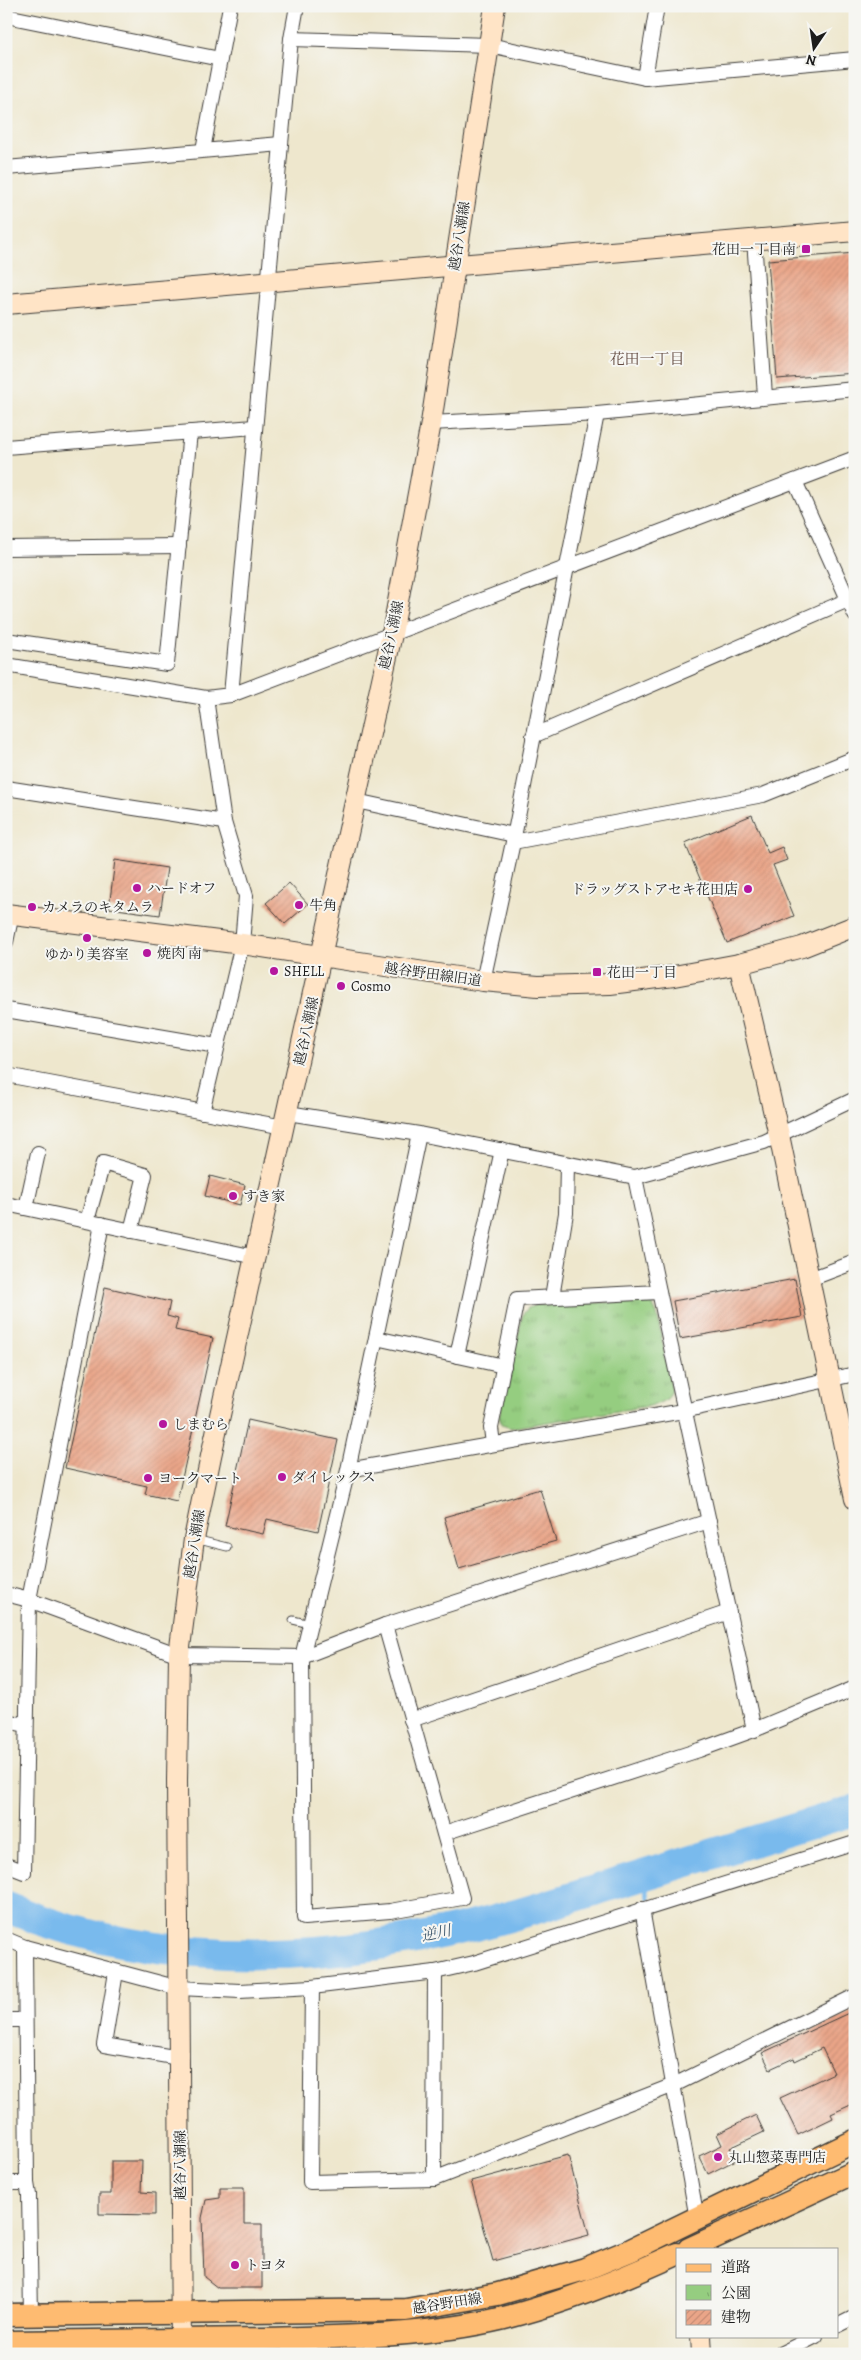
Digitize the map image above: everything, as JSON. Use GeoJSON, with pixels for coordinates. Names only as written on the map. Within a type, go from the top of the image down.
{"type":"FeatureCollection","features":[{"type":"Feature","properties":{"kind":"main road","name":"越谷八潮線"},"geometry":{"type":"LineString","coordinates":[[181,2347],[177,1780],[179,1655],[194,1539],[392,634],[431,423],[496,6]]}},
{"type":"Feature","properties":{"kind":"main road"},"geometry":{"type":"LineString","coordinates":[[6,304],[855,231]]}},
{"type":"Feature","properties":{"kind":"main road","name":"越谷野田線旧道"},"geometry":{"type":"LineString","coordinates":[[9,914],[242,944],[322,958],[483,981],[538,986],[610,984],[674,976],[740,964],[802,947],[855,926]]}},
{"type":"Feature","properties":{"kind":"main road"},"geometry":{"type":"LineString","coordinates":[[740,964],[779,1135],[855,1499]]}},
{"type":"Feature","properties":{"kind":"main road","name":"越谷野田線"},"geometry":{"type":"LineString","coordinates":[[6,2315],[406,2310],[498,2294],[585,2268],[631,2250],[855,2142]]}},
{"type":"Feature","properties":{"kind":"main road"},"geometry":{"type":"LineString","coordinates":[[695,2247],[855,2172]]}},
{"type":"Feature","properties":{"kind":"main road","name":"越谷野田線"},"geometry":{"type":"LineString","coordinates":[[6,2342],[95,2348],[310,2346],[410,2333],[503,2318],[591,2292],[676,2254]]}},
{"type":"Feature","properties":{"kind":"main road"},"geometry":{"type":"LineString","coordinates":[[702,2338],[702,2354]]}},
{"type":"Feature","properties":{"kind":"street"},"geometry":{"type":"LineString","coordinates":[[203,150],[230,6]]}},
{"type":"Feature","properties":{"kind":"street"},"geometry":{"type":"LineString","coordinates":[[231,695],[254,427],[291,39],[297,6]]}},
{"type":"Feature","properties":{"kind":"street"},"geometry":{"type":"LineString","coordinates":[[645,78],[657,6]]}},
{"type":"Feature","properties":{"kind":"street"},"geometry":{"type":"LineString","coordinates":[[6,16],[220,59]]}},
{"type":"Feature","properties":{"kind":"street"},"geometry":{"type":"LineString","coordinates":[[291,39],[489,46],[645,78],[855,59]]}},
{"type":"Feature","properties":{"kind":"street"},"geometry":{"type":"LineString","coordinates":[[6,168],[281,144]]}},
{"type":"Feature","properties":{"kind":"street"},"geometry":{"type":"LineString","coordinates":[[754,239],[765,396]]}},
{"type":"Feature","properties":{"kind":"street"},"geometry":{"type":"LineString","coordinates":[[431,423],[597,414],[765,396],[855,389]]}},
{"type":"Feature","properties":{"kind":"street"},"geometry":{"type":"LineString","coordinates":[[483,981],[597,414]]}},
{"type":"Feature","properties":{"kind":"street"},"geometry":{"type":"LineString","coordinates":[[6,447],[254,427]]}},
{"type":"Feature","properties":{"kind":"street"},"geometry":{"type":"LineString","coordinates":[[6,640],[167,664],[190,432]]}},
{"type":"Feature","properties":{"kind":"street"},"geometry":{"type":"LineString","coordinates":[[6,665],[206,698],[231,695],[855,458]]}},
{"type":"Feature","properties":{"kind":"street"},"geometry":{"type":"LineString","coordinates":[[795,481],[851,598],[855,615]]}},
{"type":"Feature","properties":{"kind":"street"},"geometry":{"type":"LineString","coordinates":[[6,548],[179,546]]}},
{"type":"Feature","properties":{"kind":"street"},"geometry":{"type":"LineString","coordinates":[[533,736],[851,598]]}},
{"type":"Feature","properties":{"kind":"street"},"geometry":{"type":"LineString","coordinates":[[202,1112],[242,944],[246,896],[224,822],[206,698]]}},
{"type":"Feature","properties":{"kind":"street"},"geometry":{"type":"LineString","coordinates":[[356,801],[513,839],[763,795],[855,758]]}},
{"type":"Feature","properties":{"kind":"street"},"geometry":{"type":"LineString","coordinates":[[6,788],[224,822]]}},
{"type":"Feature","properties":{"kind":"street"},"geometry":{"type":"LineString","coordinates":[[6,942],[9,914]]}},
{"type":"Feature","properties":{"kind":"street"},"geometry":{"type":"LineString","coordinates":[[6,1010],[217,1046]]}},
{"type":"Feature","properties":{"kind":"street"},"geometry":{"type":"LineString","coordinates":[[6,1075],[202,1112],[419,1134],[635,1177],[764,1142],[855,1099]]}},
{"type":"Feature","properties":{"kind":"street"},"geometry":{"type":"LineString","coordinates":[[385,1625],[462,1898],[390,1911],[304,1918],[302,1657],[348,1470],[419,1134]]}},
{"type":"Feature","properties":{"kind":"street"},"geometry":{"type":"LineString","coordinates":[[457,1356],[502,1150]]}},
{"type":"Feature","properties":{"kind":"street"},"geometry":{"type":"LineString","coordinates":[[26,1208],[38,1153]]}},
{"type":"Feature","properties":{"kind":"street"},"geometry":{"type":"LineString","coordinates":[[87,1221],[104,1163],[145,1175],[131,1231]]}},
{"type":"Feature","properties":{"kind":"street"},"geometry":{"type":"LineString","coordinates":[[552,1297],[566,1213],[567,1164]]}},
{"type":"Feature","properties":{"kind":"street"},"geometry":{"type":"LineString","coordinates":[[635,1177],[683,1411],[754,1730]]}},
{"type":"Feature","properties":{"kind":"street"},"geometry":{"type":"LineString","coordinates":[[6,1204],[255,1257]]}},
{"type":"Feature","properties":{"kind":"street"},"geometry":{"type":"LineString","coordinates":[[6,1865],[24,1872],[29,1600],[102,1224]]}},
{"type":"Feature","properties":{"kind":"street"},"geometry":{"type":"LineString","coordinates":[[810,1280],[855,1262]]}},
{"type":"Feature","properties":{"kind":"street"},"geometry":{"type":"LineString","coordinates":[[493,1444],[491,1428],[517,1299],[659,1292]]}},
{"type":"Feature","properties":{"kind":"street"},"geometry":{"type":"LineString","coordinates":[[376,1338],[504,1366]]}},
{"type":"Feature","properties":{"kind":"street"},"geometry":{"type":"LineString","coordinates":[[348,1470],[683,1411],[831,1381],[855,1374]]}},
{"type":"Feature","properties":{"kind":"street"},"geometry":{"type":"LineString","coordinates":[[6,1594],[29,1600],[179,1655],[302,1657],[385,1625],[709,1521]]}},
{"type":"Feature","properties":{"kind":"street"},"geometry":{"type":"LineString","coordinates":[[411,1720],[729,1612]]}},
{"type":"Feature","properties":{"kind":"street"},"geometry":{"type":"LineString","coordinates":[[444,1833],[754,1730],[855,1688]]}},
{"type":"Feature","properties":{"kind":"street"},"geometry":{"type":"LineString","coordinates":[[6,1721],[26,1725]]}},
{"type":"Feature","properties":{"kind":"street"},"geometry":{"type":"LineString","coordinates":[[6,1939],[116,1972],[179,1983],[240,1991],[312,1987],[435,1972],[474,1963],[855,1843]]}},
{"type":"Feature","properties":{"kind":"street"},"geometry":{"type":"LineString","coordinates":[[642,1909],[697,2219]]}},
{"type":"Feature","properties":{"kind":"street"},"geometry":{"type":"LineString","coordinates":[[25,1946],[27,2183],[29,2195],[31,2314]]}},
{"type":"Feature","properties":{"kind":"street"},"geometry":{"type":"LineString","coordinates":[[116,1972],[104,2045],[179,2058]]}},
{"type":"Feature","properties":{"kind":"street"},"geometry":{"type":"LineString","coordinates":[[434,2179],[435,1972]]}},
{"type":"Feature","properties":{"kind":"street"},"geometry":{"type":"LineString","coordinates":[[312,1987],[310,2182],[434,2179],[674,2085],[855,1996]]}},
{"type":"Feature","properties":{"kind":"street"},"geometry":{"type":"LineString","coordinates":[[6,2020],[25,2020]]}},
{"type":"Feature","properties":{"kind":"street"},"geometry":{"type":"LineString","coordinates":[[6,2184],[27,2183]]}},
{"type":"Feature","properties":{"kind":"street"},"geometry":{"type":"LineString","coordinates":[[838,2326],[855,2317]]}},
{"type":"Feature","properties":{"kind":"street"},"geometry":{"type":"LineString","coordinates":[[780,2354],[812,2338]]}},
{"type":"Feature","properties":{"kind":"lane"},"geometry":{"type":"LineString","coordinates":[[194,1539],[227,1546]]}},
{"type":"Feature","properties":{"kind":"lane"},"geometry":{"type":"LineString","coordinates":[[293,1620],[310,1624]]}},
{"type":"Feature","properties":{"kind":"green space"},"geometry":{"type":"Polygon","coordinates":[[[646,1301],[652,1304],[657,1314],[672,1391],[667,1399],[655,1405],[511,1428],[502,1425],[499,1417],[523,1314],[528,1308],[536,1305],[646,1301]]]}},
{"type":"Feature","properties":{"kind":"building"},"geometry":{"type":"Polygon","coordinates":[[[855,253],[855,373],[777,379],[768,260],[855,253]]]}},
{"type":"Feature","properties":{"kind":"building"},"geometry":{"type":"Polygon","coordinates":[[[752,815],[768,853],[782,847],[787,860],[773,865],[794,916],[727,943],[685,843],[752,815]]]}},
{"type":"Feature","properties":{"kind":"building"},"geometry":{"type":"Polygon","coordinates":[[[115,860],[167,868],[160,915],[109,908],[115,860]]]}},
{"type":"Feature","properties":{"kind":"building"},"geometry":{"type":"Polygon","coordinates":[[[289,883],[308,904],[285,924],[266,903],[289,883]]]}},
{"type":"Feature","properties":{"kind":"building"},"geometry":{"type":"Polygon","coordinates":[[[210,1176],[245,1185],[240,1205],[205,1196],[210,1176]]]}},
{"type":"Feature","properties":{"kind":"building"},"geometry":{"type":"Polygon","coordinates":[[[795,1279],[802,1317],[680,1339],[673,1301],[795,1279]]]}},
{"type":"Feature","properties":{"kind":"building"},"geometry":{"type":"Polygon","coordinates":[[[105,1287],[170,1302],[167,1316],[178,1319],[175,1330],[213,1338],[177,1501],[145,1494],[147,1486],[65,1468],[105,1287]]]}},
{"type":"Feature","properties":{"kind":"building"},"geometry":{"type":"Polygon","coordinates":[[[248,1420],[338,1440],[318,1531],[267,1519],[263,1534],[225,1526],[248,1420]]]}},
{"type":"Feature","properties":{"kind":"building"},"geometry":{"type":"Polygon","coordinates":[[[540,1489],[556,1541],[459,1569],[444,1517],[540,1489]]]}},
{"type":"Feature","properties":{"kind":"building"},"geometry":{"type":"Polygon","coordinates":[[[855,2010],[855,2103],[831,2114],[833,2118],[798,2135],[780,2098],[834,2073],[822,2048],[795,2061],[794,2058],[770,2069],[762,2053],[855,2010]]]}},
{"type":"Feature","properties":{"kind":"building"},"geometry":{"type":"Polygon","coordinates":[[[756,2115],[764,2132],[730,2148],[736,2160],[708,2174],[699,2156],[722,2145],[717,2134],[756,2115]]]}},
{"type":"Feature","properties":{"kind":"building"},"geometry":{"type":"Polygon","coordinates":[[[568,2155],[589,2235],[493,2261],[471,2181],[568,2155]]]}},
{"type":"Feature","properties":{"kind":"building"},"geometry":{"type":"Polygon","coordinates":[[[111,2161],[142,2161],[141,2192],[155,2193],[155,2215],[99,2214],[99,2194],[111,2194],[111,2161]]]}},
{"type":"Feature","properties":{"kind":"building"},"geometry":{"type":"Polygon","coordinates":[[[220,2188],[244,2188],[244,2224],[262,2224],[262,2288],[218,2288],[204,2277],[202,2218],[206,2200],[220,2198],[220,2188]]]}},
{"type":"Feature","properties":{"kind":"waterway","name":"逆川"},"geometry":{"type":"LineString","coordinates":[[6,1907],[67,1929],[129,1943],[193,1951],[257,1954],[322,1951],[386,1943],[449,1932],[511,1916],[855,1810]]}},
{"type":"Feature","properties":{"kind":"waterway"},"geometry":{"type":"LineString","coordinates":[[643,1875],[648,1897]]}},
{"type":"Feature","properties":{"kind":"place","name":"花田一丁目南"},"geometry":{"type":"Point","coordinates":[806,249]}},
{"type":"Feature","properties":{"kind":"place","name":"ハードオフ"},"geometry":{"type":"Point","coordinates":[137,888]}},
{"type":"Feature","properties":{"kind":"place","name":"ドラッグストアセキ花田店"},"geometry":{"type":"Point","coordinates":[748,889]}},
{"type":"Feature","properties":{"kind":"place","name":"牛角"},"geometry":{"type":"Point","coordinates":[299,905]}},
{"type":"Feature","properties":{"kind":"place","name":"カメラのキタムラ"},"geometry":{"type":"Point","coordinates":[32,907]}},
{"type":"Feature","properties":{"kind":"place","name":"ゆかり美容室"},"geometry":{"type":"Point","coordinates":[87,938]}},
{"type":"Feature","properties":{"kind":"place","name":"焼肉 南"},"geometry":{"type":"Point","coordinates":[147,953]}},
{"type":"Feature","properties":{"kind":"place","name":"SHELL"},"geometry":{"type":"Point","coordinates":[274,971]}},
{"type":"Feature","properties":{"kind":"place","name":"花田一丁目"},"geometry":{"type":"Point","coordinates":[597,972]}},
{"type":"Feature","properties":{"kind":"place","name":"Cosmo"},"geometry":{"type":"Point","coordinates":[341,986]}},
{"type":"Feature","properties":{"kind":"place","name":"すき家"},"geometry":{"type":"Point","coordinates":[233,1196]}},
{"type":"Feature","properties":{"kind":"place","name":"しまむら"},"geometry":{"type":"Point","coordinates":[163,1424]}},
{"type":"Feature","properties":{"kind":"place","name":"ダイレックス"},"geometry":{"type":"Point","coordinates":[282,1477]}},
{"type":"Feature","properties":{"kind":"place","name":"ヨークマート"},"geometry":{"type":"Point","coordinates":[148,1478]}},
{"type":"Feature","properties":{"kind":"place","name":"丸山惣菜専門店"},"geometry":{"type":"Point","coordinates":[718,2157]}},
{"type":"Feature","properties":{"kind":"place","name":"トヨタ"},"geometry":{"type":"Point","coordinates":[235,2265]}},
{"type":"Feature","properties":{"kind":"district","name":"花田一丁目"},"geometry":{"type":"Point","coordinates":[647,359]}}]}
